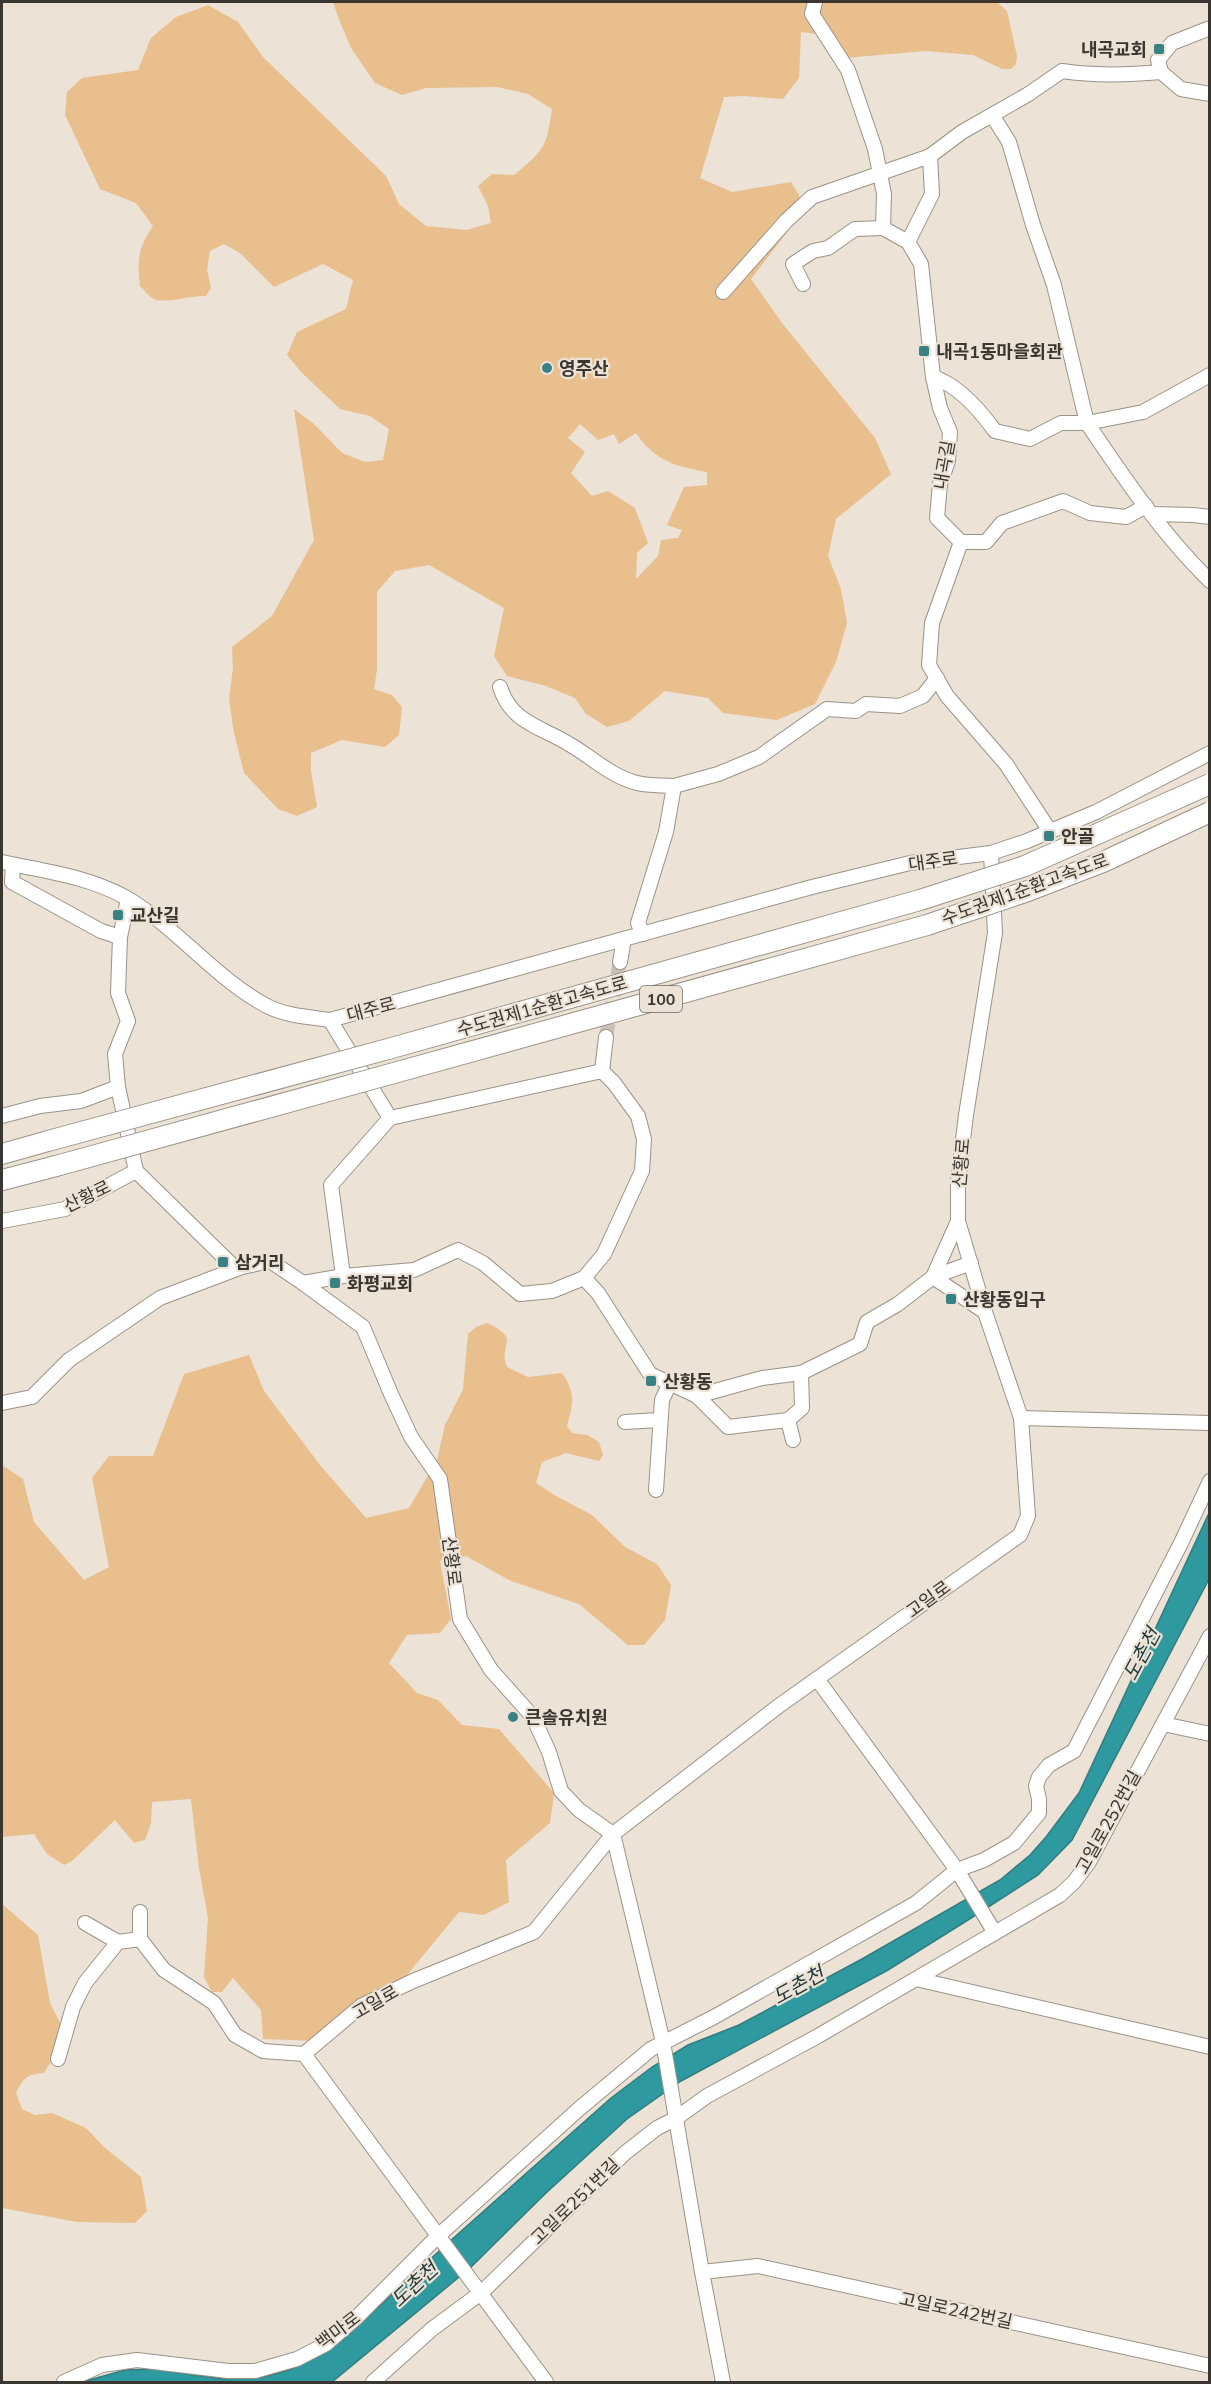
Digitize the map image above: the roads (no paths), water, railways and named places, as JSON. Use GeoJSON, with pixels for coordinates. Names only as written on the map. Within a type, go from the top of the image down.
{"type":"FeatureCollection","features":[{"type":"Feature","properties":{"kind":"highway","name":"수도권제1순환고속도로"},"geometry":{"type":"LineString","coordinates":[[2,1154],[920,900],[1025,866],[1209,784]]}},
{"type":"Feature","properties":{"kind":"highway","name":"수도권제1순환고속도로"},"geometry":{"type":"LineString","coordinates":[[2,1180],[927,926],[1103,862],[1209,812]]}},
{"type":"Feature","properties":{"kind":"street"},"geometry":{"type":"LineString","coordinates":[[815,2],[812,14],[848,70],[874,149],[884,194],[883,228]]}},
{"type":"Feature","properties":{"kind":"street"},"geometry":{"type":"LineString","coordinates":[[1209,28],[1172,43],[1158,60],[1161,72],[1181,89],[1209,94]]}},
{"type":"Feature","properties":{"kind":"street"},"geometry":{"type":"LineString","coordinates":[[723,292],[786,221],[812,197],[930,156],[962,132],[1062,71],[1126,75],[1161,72]]}},
{"type":"Feature","properties":{"kind":"street"},"geometry":{"type":"LineString","coordinates":[[992,115],[1009,142],[1033,225],[1054,285],[1087,423],[1122,476],[1185,557],[1209,581]]}},
{"type":"Feature","properties":{"kind":"street"},"geometry":{"type":"LineString","coordinates":[[803,284],[793,264],[813,251],[828,248],[855,229],[883,228],[908,242],[932,194],[930,156]]}},
{"type":"Feature","properties":{"kind":"street","name":"내곡길"},"geometry":{"type":"LineString","coordinates":[[908,242],[921,264],[933,377],[940,408],[950,432],[948,460],[940,484],[937,518],[961,542]]}},
{"type":"Feature","properties":{"kind":"street"},"geometry":{"type":"LineString","coordinates":[[933,377],[947,382],[983,415],[995,431],[1030,439],[1061,423],[1087,423],[1143,412],[1209,375]]}},
{"type":"Feature","properties":{"kind":"street"},"geometry":{"type":"LineString","coordinates":[[1050,831],[1006,764],[947,696],[929,665],[932,623],[961,542],[986,542],[1002,524],[1063,501],[1090,513],[1126,517],[1149,510],[1209,517]]}},
{"type":"Feature","properties":{"kind":"street"},"geometry":{"type":"LineString","coordinates":[[500,687],[503,697],[517,714],[540,731],[568,743],[610,772],[638,783],[674,786],[718,774],[759,757],[827,709],[856,711],[866,704],[900,706],[923,696],[936,678]]}},
{"type":"Feature","properties":{"kind":"street","name":"대주로"},"geometry":{"type":"LineString","coordinates":[[120,937],[101,931],[12,882],[7,864],[88,881],[128,899],[150,913],[248,994],[269,1007],[296,1016],[330,1020],[801,890],[910,863],[991,853],[1096,812],[1209,753]]}},
{"type":"Feature","properties":{"kind":"street"},"geometry":{"type":"LineString","coordinates":[[643,934],[638,923],[666,832],[674,786]]}},
{"type":"Feature","properties":{"kind":"street","name":"산황로"},"geometry":{"type":"LineString","coordinates":[[970,1263],[958,1221],[958,1181],[966,1115],[996,933],[991,853]]}},
{"type":"Feature","properties":{"kind":"street"},"geometry":{"type":"LineString","coordinates":[[128,899],[120,937],[118,993],[128,1021],[115,1054],[118,1087],[136,1171],[236,1269]]}},
{"type":"Feature","properties":{"kind":"street"},"geometry":{"type":"LineString","coordinates":[[620,962],[624,939]]}},
{"type":"Feature","properties":{"kind":"street"},"geometry":{"type":"LineString","coordinates":[[330,1020],[390,1118]]}},
{"type":"Feature","properties":{"kind":"street"},"geometry":{"type":"LineString","coordinates":[[602,1071],[606,1037]]}},
{"type":"Feature","properties":{"kind":"street"},"geometry":{"type":"LineString","coordinates":[[343,1276],[331,1185],[390,1118],[602,1071]]}},
{"type":"Feature","properties":{"kind":"street"},"geometry":{"type":"LineString","coordinates":[[303,1283],[343,1276],[414,1270],[458,1250],[483,1263],[520,1294],[552,1291],[584,1278],[604,1254],[642,1171],[644,1138],[638,1116],[614,1083],[602,1071]]}},
{"type":"Feature","properties":{"kind":"street"},"geometry":{"type":"LineString","coordinates":[[2,1116],[40,1106],[81,1101],[118,1087]]}},
{"type":"Feature","properties":{"kind":"street","name":"산황로"},"geometry":{"type":"LineString","coordinates":[[2,1221],[65,1209],[136,1171]]}},
{"type":"Feature","properties":{"kind":"street"},"geometry":{"type":"LineString","coordinates":[[933,1277],[958,1221]]}},
{"type":"Feature","properties":{"kind":"street","name":"산황로"},"geometry":{"type":"LineString","coordinates":[[2,1403],[32,1397],[69,1360],[160,1298],[236,1269],[270,1261],[303,1283],[363,1327],[390,1394],[411,1437],[440,1479],[460,1619],[491,1670],[533,1717],[549,1752],[561,1791],[579,1810],[613,1834]]}},
{"type":"Feature","properties":{"kind":"street"},"geometry":{"type":"LineString","coordinates":[[697,1396],[762,1378],[801,1373],[860,1344],[867,1322],[898,1304],[933,1277],[970,1263]]}},
{"type":"Feature","properties":{"kind":"street","name":"고일로"},"geometry":{"type":"LineString","coordinates":[[304,2054],[361,2006],[413,1981],[534,1932],[613,1834],[715,1754],[817,1679],[1020,1535],[1028,1516],[1021,1418],[970,1263]]}},
{"type":"Feature","properties":{"kind":"street"},"geometry":{"type":"LineString","coordinates":[[933,1277],[985,1312]]}},
{"type":"Feature","properties":{"kind":"street"},"geometry":{"type":"LineString","coordinates":[[584,1278],[598,1293],[650,1374],[697,1396],[729,1427],[788,1420],[802,1408],[801,1373]]}},
{"type":"Feature","properties":{"kind":"street"},"geometry":{"type":"LineString","coordinates":[[656,1490],[662,1400],[670,1383]]}},
{"type":"Feature","properties":{"kind":"street"},"geometry":{"type":"LineString","coordinates":[[1021,1418],[1209,1423]]}},
{"type":"Feature","properties":{"kind":"street"},"geometry":{"type":"LineString","coordinates":[[625,1422],[660,1420]]}},
{"type":"Feature","properties":{"kind":"street"},"geometry":{"type":"LineString","coordinates":[[788,1420],[793,1440]]}},
{"type":"Feature","properties":{"kind":"street","name":"백마로"},"geometry":{"type":"LineString","coordinates":[[64,2382],[102,2365],[137,2360],[228,2371],[255,2371],[297,2359],[326,2344],[357,2318],[439,2238],[580,2108],[651,2049],[664,2047],[916,1903],[959,1873],[1014,1844],[1039,1813],[1040,1799],[1036,1786],[1039,1776],[1049,1765],[1074,1751],[1181,1543],[1209,1481]]}},
{"type":"Feature","properties":{"kind":"street","name":"고일로252번길"},"geometry":{"type":"LineString","coordinates":[[674,2112],[818,2036],[915,1979],[992,1927],[1060,1895],[1089,1862],[1209,1636]]}},
{"type":"Feature","properties":{"kind":"street"},"geometry":{"type":"LineString","coordinates":[[817,1679],[959,1873],[992,1927]]}},
{"type":"Feature","properties":{"kind":"street"},"geometry":{"type":"LineString","coordinates":[[1163,1724],[1209,1734]]}},
{"type":"Feature","properties":{"kind":"street"},"geometry":{"type":"LineString","coordinates":[[613,1834],[664,2047],[723,2382]]}},
{"type":"Feature","properties":{"kind":"street"},"geometry":{"type":"LineString","coordinates":[[140,1912],[140,1939],[164,1970],[214,2003],[235,2035],[263,2051],[304,2054],[546,2382]]}},
{"type":"Feature","properties":{"kind":"street"},"geometry":{"type":"LineString","coordinates":[[85,1923],[118,1942],[140,1939]]}},
{"type":"Feature","properties":{"kind":"street"},"geometry":{"type":"LineString","coordinates":[[58,2059],[73,2007],[85,1983],[118,1942]]}},
{"type":"Feature","properties":{"kind":"street"},"geometry":{"type":"LineString","coordinates":[[915,1979],[1209,2047]]}},
{"type":"Feature","properties":{"kind":"street","name":"고일로251번길"},"geometry":{"type":"LineString","coordinates":[[372,2382],[625,2153],[674,2112]]}},
{"type":"Feature","properties":{"kind":"street","name":"고일로242번길"},"geometry":{"type":"LineString","coordinates":[[702,2272],[758,2266],[1209,2366]]}},
{"type":"Feature","properties":{"kind":"water","name":"도촌천"},"geometry":{"type":"Polygon","coordinates":[[[1209,1513],[1209,1579],[1072,1840],[1038,1875],[888,1970],[681,2081],[627,2119],[546,2193],[470,2268],[332,2382],[82,2382],[125,2370],[153,2369],[223,2379],[263,2377],[307,2362],[348,2335],[611,2098],[652,2067],[688,2045],[739,2025],[862,1959],[1000,1880],[1030,1855],[1079,1793],[1209,1513]]]}},
{"type":"Feature","properties":{"kind":"tunnel"},"geometry":{"type":"LineString","coordinates":[[606,1037],[620,962]]}},
{"type":"Feature","properties":{"kind":"place","name":"내곡교회"},"geometry":{"type":"Point","coordinates":[1159,49]}},
{"type":"Feature","properties":{"kind":"place","name":"내곡1동마을회관"},"geometry":{"type":"Point","coordinates":[924,351]}},
{"type":"Feature","properties":{"kind":"place","name":"영주산"},"geometry":{"type":"Point","coordinates":[547,368]}},
{"type":"Feature","properties":{"kind":"place","name":"안골"},"geometry":{"type":"Point","coordinates":[1049,836]}},
{"type":"Feature","properties":{"kind":"place","name":"교산길"},"geometry":{"type":"Point","coordinates":[118,915]}},
{"type":"Feature","properties":{"kind":"place","name":"삼거리"},"geometry":{"type":"Point","coordinates":[223,1262]}},
{"type":"Feature","properties":{"kind":"place","name":"화평교회"},"geometry":{"type":"Point","coordinates":[335,1283]}},
{"type":"Feature","properties":{"kind":"place","name":"산황동입구"},"geometry":{"type":"Point","coordinates":[951,1299]}},
{"type":"Feature","properties":{"kind":"place","name":"산황동"},"geometry":{"type":"Point","coordinates":[651,1381]}},
{"type":"Feature","properties":{"kind":"place","name":"큰솔유치원"},"geometry":{"type":"Point","coordinates":[513,1717]}}]}
